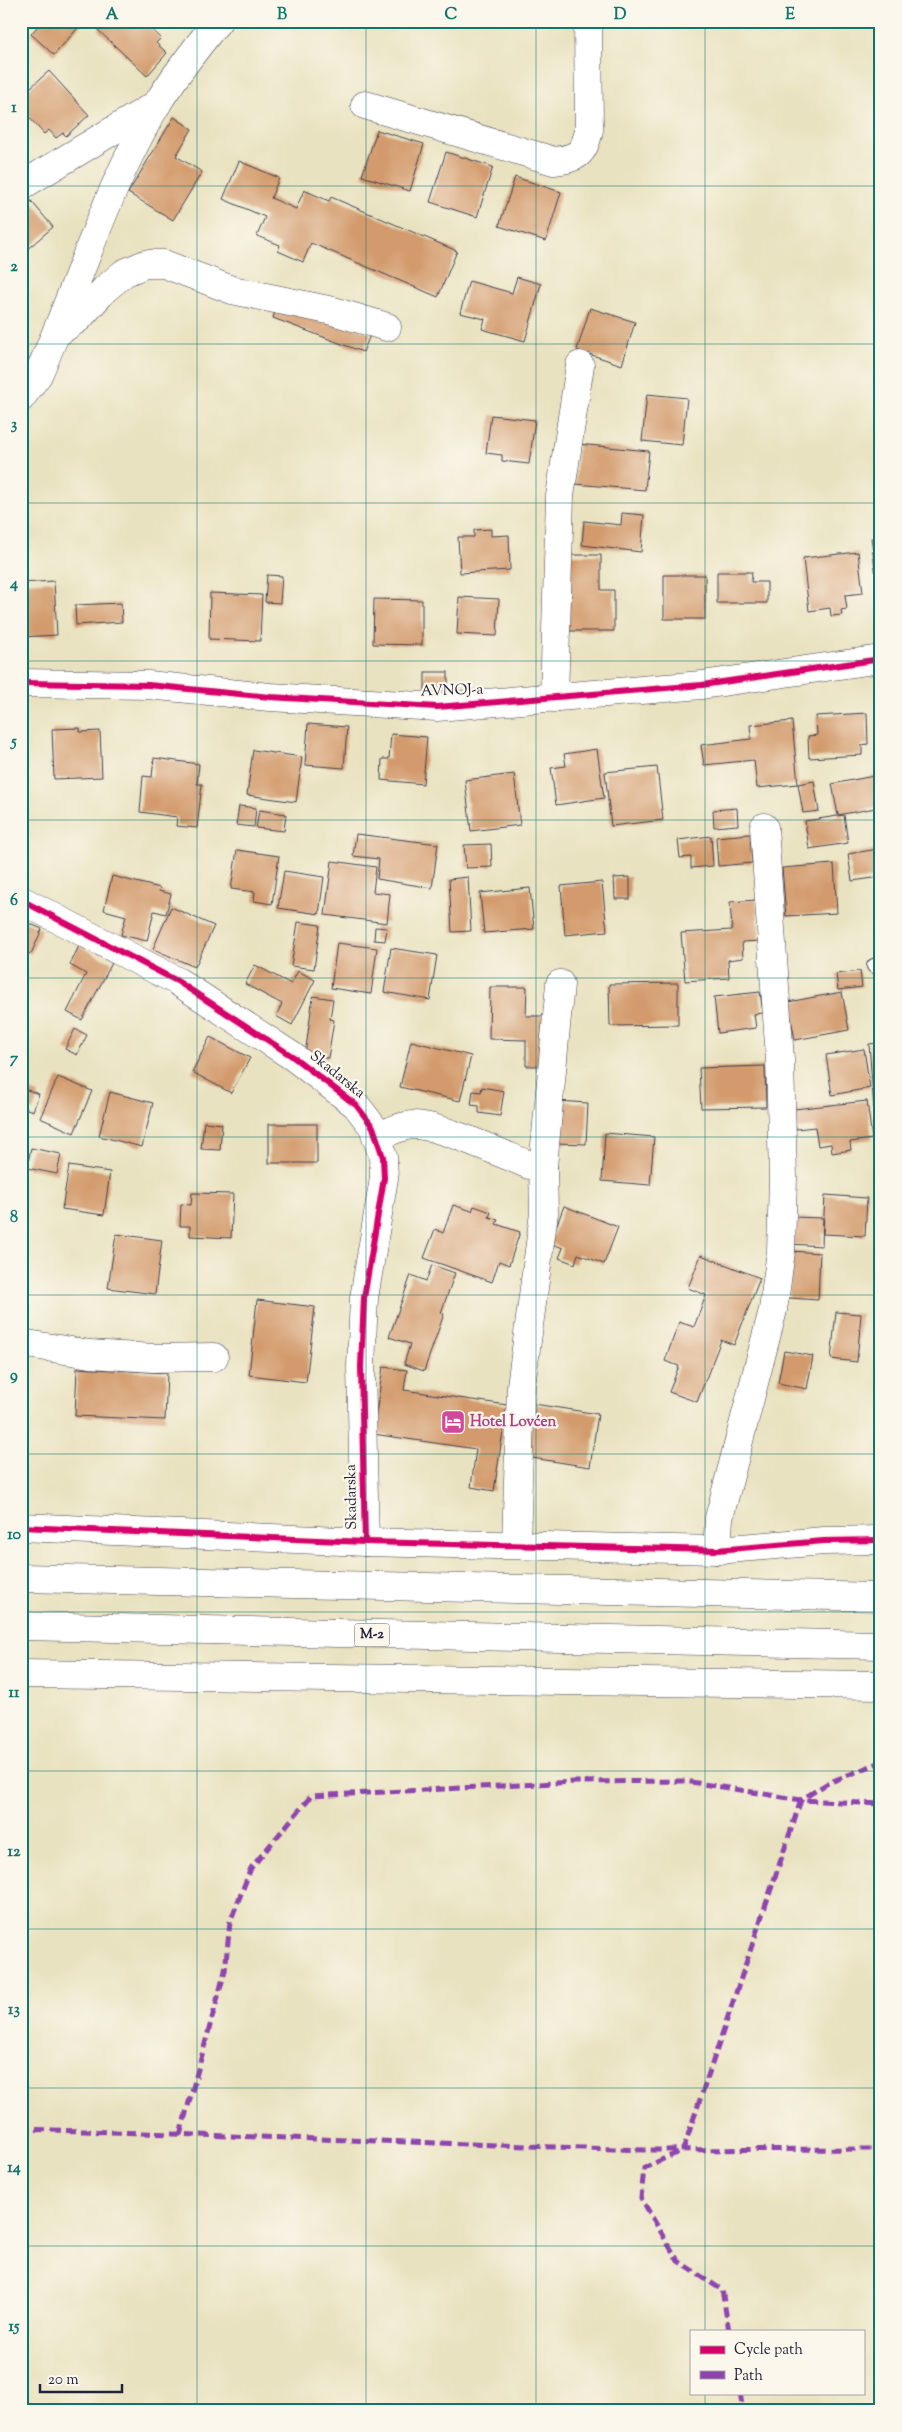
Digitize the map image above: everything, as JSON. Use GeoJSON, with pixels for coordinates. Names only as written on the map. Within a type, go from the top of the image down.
{"type":"FeatureCollection","features":[{"type":"Feature","properties":{"kind":"street"},"geometry":{"type":"LineString","coordinates":[[21,398],[38,376],[117,182],[157,104],[188,59],[218,21]]}},
{"type":"Feature","properties":{"kind":"street"},"geometry":{"type":"LineString","coordinates":[[365,105],[554,161],[571,159],[586,146],[589,130],[588,21]]}},
{"type":"Feature","properties":{"kind":"street"},"geometry":{"type":"LineString","coordinates":[[21,186],[157,104]]}},
{"type":"Feature","properties":{"kind":"street"},"geometry":{"type":"LineString","coordinates":[[56,334],[79,318],[105,289],[124,273],[145,264],[164,264],[232,290],[333,311],[387,327]]}},
{"type":"Feature","properties":{"kind":"street"},"geometry":{"type":"LineString","coordinates":[[554,698],[560,496],[580,365]]}},
{"type":"Feature","properties":{"kind":"street","name":"AVNOJ-a"},"geometry":{"type":"LineString","coordinates":[[21,683],[148,685],[270,697],[437,706],[702,685],[881,659]]}},
{"type":"Feature","properties":{"kind":"street"},"geometry":{"type":"LineString","coordinates":[[718,1550],[719,1518],[773,1310],[781,1251],[783,1168],[780,1060],[764,827]]}},
{"type":"Feature","properties":{"kind":"street","name":"Skadarska"},"geometry":{"type":"LineString","coordinates":[[21,900],[177,981],[292,1056],[356,1105],[368,1119],[377,1137],[383,1157],[384,1178],[364,1298],[361,1367],[366,1542]]}},
{"type":"Feature","properties":{"kind":"street"},"geometry":{"type":"LineString","coordinates":[[516,1544],[521,1386],[544,1213],[543,1167],[560,984]]}},
{"type":"Feature","properties":{"kind":"street"},"geometry":{"type":"LineString","coordinates":[[377,1137],[403,1127],[416,1125],[444,1132],[528,1164],[543,1167]]}},
{"type":"Feature","properties":{"kind":"street"},"geometry":{"type":"LineString","coordinates":[[21,1343],[90,1354],[153,1358],[214,1357]]}},
{"type":"Feature","properties":{"kind":"street"},"geometry":{"type":"LineString","coordinates":[[21,1527],[366,1542],[718,1550],[824,1541],[881,1540]]}},
{"type":"Feature","properties":{"kind":"street"},"geometry":{"type":"LineString","coordinates":[[21,1578],[881,1597]]}},
{"type":"Feature","properties":{"kind":"street","name":"M-2"},"geometry":{"type":"LineString","coordinates":[[21,1626],[881,1645]]}},
{"type":"Feature","properties":{"kind":"street"},"geometry":{"type":"LineString","coordinates":[[21,1674],[881,1685]]}},
{"type":"Feature","properties":{"kind":"building"},"geometry":{"type":"Polygon","coordinates":[[[42,21],[84,21],[54,55],[31,34],[42,21]]]}},
{"type":"Feature","properties":{"kind":"building"},"geometry":{"type":"Polygon","coordinates":[[[106,21],[143,21],[161,38],[156,43],[167,53],[147,76],[98,30],[106,21]]]}},
{"type":"Feature","properties":{"kind":"building"},"geometry":{"type":"Polygon","coordinates":[[[49,71],[89,115],[66,136],[63,133],[56,138],[49,130],[44,134],[21,108],[21,96],[49,71]]]}},
{"type":"Feature","properties":{"kind":"building"},"geometry":{"type":"Polygon","coordinates":[[[174,117],[192,129],[176,156],[202,172],[173,220],[128,193],[174,117]]]}},
{"type":"Feature","properties":{"kind":"building"},"geometry":{"type":"Polygon","coordinates":[[[377,130],[424,144],[410,191],[362,176],[377,130]]]}},
{"type":"Feature","properties":{"kind":"building"},"geometry":{"type":"Polygon","coordinates":[[[446,152],[493,167],[477,217],[430,202],[446,152]]]}},
{"type":"Feature","properties":{"kind":"building"},"geometry":{"type":"Polygon","coordinates":[[[239,161],[279,178],[271,198],[296,209],[304,190],[329,201],[331,197],[457,251],[438,297],[311,243],[303,262],[278,251],[280,245],[257,236],[265,217],[223,199],[239,161]]]}},
{"type":"Feature","properties":{"kind":"building"},"geometry":{"type":"Polygon","coordinates":[[[515,177],[561,192],[546,241],[499,226],[515,177]]]}},
{"type":"Feature","properties":{"kind":"building"},"geometry":{"type":"Polygon","coordinates":[[[27,196],[53,227],[24,252],[21,249],[21,200],[27,196]]]}},
{"type":"Feature","properties":{"kind":"building"},"geometry":{"type":"Polygon","coordinates":[[[517,277],[541,284],[525,341],[482,329],[485,319],[460,313],[469,281],[512,293],[517,277]]]}},
{"type":"Feature","properties":{"kind":"building"},"geometry":{"type":"Polygon","coordinates":[[[277,305],[371,333],[363,352],[273,318],[277,305]]]}},
{"type":"Feature","properties":{"kind":"building"},"geometry":{"type":"Polygon","coordinates":[[[590,308],[635,322],[622,365],[577,350],[590,308]]]}},
{"type":"Feature","properties":{"kind":"building"},"geometry":{"type":"Polygon","coordinates":[[[647,394],[687,398],[682,445],[642,441],[647,394]]]}},
{"type":"Feature","properties":{"kind":"building"},"geometry":{"type":"Polygon","coordinates":[[[491,415],[535,420],[529,464],[502,461],[502,455],[486,453],[491,415]]]}},
{"type":"Feature","properties":{"kind":"building"},"geometry":{"type":"Polygon","coordinates":[[[578,444],[649,451],[645,490],[575,484],[578,444]]]}},
{"type":"Feature","properties":{"kind":"building"},"geometry":{"type":"Polygon","coordinates":[[[622,513],[644,515],[641,552],[582,545],[584,521],[621,525],[622,513]]]}},
{"type":"Feature","properties":{"kind":"building"},"geometry":{"type":"Polygon","coordinates":[[[491,529],[491,536],[509,535],[510,570],[460,573],[458,537],[474,537],[474,530],[491,529]]]}},
{"type":"Feature","properties":{"kind":"building"},"geometry":{"type":"Polygon","coordinates":[[[881,537],[881,584],[877,584],[871,538],[881,537]]]}},
{"type":"Feature","properties":{"kind":"building"},"geometry":{"type":"Polygon","coordinates":[[[858,552],[863,593],[845,595],[847,609],[841,610],[842,615],[831,616],[830,608],[809,611],[803,558],[858,552]]]}},
{"type":"Feature","properties":{"kind":"building"},"geometry":{"type":"Polygon","coordinates":[[[562,555],[601,555],[601,590],[614,590],[614,631],[563,631],[562,555]]]}},
{"type":"Feature","properties":{"kind":"building"},"geometry":{"type":"Polygon","coordinates":[[[717,572],[752,572],[751,582],[767,582],[767,603],[717,603],[717,572]]]}},
{"type":"Feature","properties":{"kind":"building"},"geometry":{"type":"Polygon","coordinates":[[[267,575],[282,576],[280,603],[265,602],[267,575]]]}},
{"type":"Feature","properties":{"kind":"building"},"geometry":{"type":"Polygon","coordinates":[[[664,575],[705,575],[705,619],[664,619],[664,575]]]}},
{"type":"Feature","properties":{"kind":"building"},"geometry":{"type":"Polygon","coordinates":[[[54,581],[57,635],[21,637],[21,583],[54,581]]]}},
{"type":"Feature","properties":{"kind":"building"},"geometry":{"type":"Polygon","coordinates":[[[210,593],[262,595],[260,641],[209,639],[210,593]]]}},
{"type":"Feature","properties":{"kind":"building"},"geometry":{"type":"Polygon","coordinates":[[[459,597],[499,599],[497,636],[457,634],[459,597]]]}},
{"type":"Feature","properties":{"kind":"building"},"geometry":{"type":"Polygon","coordinates":[[[374,599],[422,600],[422,645],[373,644],[374,599]]]}},
{"type":"Feature","properties":{"kind":"building"},"geometry":{"type":"Polygon","coordinates":[[[121,603],[122,622],[76,625],[75,605],[121,603]]]}},
{"type":"Feature","properties":{"kind":"building"},"geometry":{"type":"Polygon","coordinates":[[[425,672],[448,672],[448,690],[425,690],[425,672]]]}},
{"type":"Feature","properties":{"kind":"building"},"geometry":{"type":"Polygon","coordinates":[[[867,713],[868,744],[862,745],[862,755],[809,758],[808,736],[817,735],[816,716],[867,713]]]}},
{"type":"Feature","properties":{"kind":"building"},"geometry":{"type":"Polygon","coordinates":[[[792,721],[798,784],[757,788],[754,760],[704,765],[701,745],[751,739],[750,725],[792,721]]]}},
{"type":"Feature","properties":{"kind":"building"},"geometry":{"type":"Polygon","coordinates":[[[308,724],[347,727],[344,768],[305,765],[308,724]]]}},
{"type":"Feature","properties":{"kind":"building"},"geometry":{"type":"Polygon","coordinates":[[[80,728],[80,732],[100,731],[102,777],[54,779],[52,729],[80,728]]]}},
{"type":"Feature","properties":{"kind":"building"},"geometry":{"type":"Polygon","coordinates":[[[391,734],[427,737],[423,784],[381,780],[382,759],[389,759],[391,734]]]}},
{"type":"Feature","properties":{"kind":"building"},"geometry":{"type":"Polygon","coordinates":[[[597,749],[604,798],[556,805],[551,768],[566,766],[564,754],[597,749]]]}},
{"type":"Feature","properties":{"kind":"building"},"geometry":{"type":"Polygon","coordinates":[[[253,750],[302,757],[296,802],[247,795],[253,750]]]}},
{"type":"Feature","properties":{"kind":"building"},"geometry":{"type":"Polygon","coordinates":[[[154,758],[199,764],[197,784],[202,784],[197,828],[176,826],[177,817],[140,812],[143,776],[152,777],[154,758]]]}},
{"type":"Feature","properties":{"kind":"building"},"geometry":{"type":"Polygon","coordinates":[[[657,767],[663,820],[611,826],[605,772],[657,767]]]}},
{"type":"Feature","properties":{"kind":"building"},"geometry":{"type":"Polygon","coordinates":[[[514,774],[520,825],[471,831],[465,780],[514,774]]]}},
{"type":"Feature","properties":{"kind":"building"},"geometry":{"type":"Polygon","coordinates":[[[879,775],[881,807],[838,815],[832,784],[879,775]]]}},
{"type":"Feature","properties":{"kind":"building"},"geometry":{"type":"Polygon","coordinates":[[[814,781],[819,811],[803,813],[798,784],[814,781]]]}},
{"type":"Feature","properties":{"kind":"building"},"geometry":{"type":"Polygon","coordinates":[[[239,806],[256,808],[254,827],[236,825],[239,806]]]}},
{"type":"Feature","properties":{"kind":"building"},"geometry":{"type":"Polygon","coordinates":[[[737,808],[738,825],[714,827],[713,810],[737,808]]]}},
{"type":"Feature","properties":{"kind":"building"},"geometry":{"type":"Polygon","coordinates":[[[259,810],[286,814],[284,831],[256,828],[259,810]]]}},
{"type":"Feature","properties":{"kind":"building"},"geometry":{"type":"Polygon","coordinates":[[[844,815],[848,843],[809,849],[805,821],[844,815]]]}},
{"type":"Feature","properties":{"kind":"building"},"geometry":{"type":"Polygon","coordinates":[[[356,834],[438,844],[432,888],[377,879],[379,859],[353,856],[356,834]]]}},
{"type":"Feature","properties":{"kind":"building"},"geometry":{"type":"Polygon","coordinates":[[[750,834],[752,863],[718,866],[716,837],[750,834]]]}},
{"type":"Feature","properties":{"kind":"building"},"geometry":{"type":"Polygon","coordinates":[[[711,836],[713,866],[691,868],[691,857],[680,858],[678,840],[711,836]]]}},
{"type":"Feature","properties":{"kind":"building"},"geometry":{"type":"Polygon","coordinates":[[[491,844],[492,867],[466,868],[464,845],[491,844]]]}},
{"type":"Feature","properties":{"kind":"building"},"geometry":{"type":"Polygon","coordinates":[[[878,849],[881,877],[852,881],[848,854],[878,849]]]}},
{"type":"Feature","properties":{"kind":"building"},"geometry":{"type":"Polygon","coordinates":[[[237,850],[279,856],[272,904],[254,901],[255,892],[231,889],[237,850]]]}},
{"type":"Feature","properties":{"kind":"building"},"geometry":{"type":"Polygon","coordinates":[[[332,861],[376,867],[373,892],[390,894],[387,923],[325,915],[332,861]]]}},
{"type":"Feature","properties":{"kind":"building"},"geometry":{"type":"Polygon","coordinates":[[[834,864],[837,913],[786,916],[782,868],[834,864]]]}},
{"type":"Feature","properties":{"kind":"building"},"geometry":{"type":"Polygon","coordinates":[[[284,871],[324,877],[319,914],[278,908],[284,871]]]}},
{"type":"Feature","properties":{"kind":"building"},"geometry":{"type":"Polygon","coordinates":[[[112,876],[160,888],[159,891],[171,894],[166,914],[154,911],[147,941],[121,935],[126,916],[104,910],[112,876]]]}},
{"type":"Feature","properties":{"kind":"building"},"geometry":{"type":"Polygon","coordinates":[[[468,877],[471,931],[452,932],[449,879],[468,877]]]}},
{"type":"Feature","properties":{"kind":"building"},"geometry":{"type":"Polygon","coordinates":[[[630,877],[630,899],[615,899],[614,878],[630,877]]]}},
{"type":"Feature","properties":{"kind":"building"},"geometry":{"type":"Polygon","coordinates":[[[602,882],[607,931],[565,935],[561,886],[602,882]]]}},
{"type":"Feature","properties":{"kind":"building"},"geometry":{"type":"Polygon","coordinates":[[[530,888],[534,929],[484,933],[480,893],[530,888]]]}},
{"type":"Feature","properties":{"kind":"building"},"geometry":{"type":"Polygon","coordinates":[[[756,900],[760,941],[742,942],[743,958],[728,960],[729,978],[685,981],[681,933],[732,930],[730,902],[756,900]]]}},
{"type":"Feature","properties":{"kind":"building"},"geometry":{"type":"Polygon","coordinates":[[[171,907],[214,926],[195,967],[153,949],[171,907]]]}},
{"type":"Feature","properties":{"kind":"building"},"geometry":{"type":"Polygon","coordinates":[[[21,920],[42,929],[31,954],[21,950],[21,920]]]}},
{"type":"Feature","properties":{"kind":"building"},"geometry":{"type":"Polygon","coordinates":[[[298,922],[320,925],[314,969],[291,966],[298,922]]]}},
{"type":"Feature","properties":{"kind":"building"},"geometry":{"type":"Polygon","coordinates":[[[375,927],[387,928],[385,941],[374,940],[375,927]]]}},
{"type":"Feature","properties":{"kind":"building"},"geometry":{"type":"Polygon","coordinates":[[[337,943],[377,948],[371,994],[331,988],[337,943]]]}},
{"type":"Feature","properties":{"kind":"building"},"geometry":{"type":"Polygon","coordinates":[[[79,946],[112,963],[82,1020],[67,1012],[86,974],[70,965],[79,946]]]}},
{"type":"Feature","properties":{"kind":"building"},"geometry":{"type":"Polygon","coordinates":[[[391,948],[437,955],[430,1000],[384,992],[391,948]]]}},
{"type":"Feature","properties":{"kind":"building"},"geometry":{"type":"Polygon","coordinates":[[[255,965],[291,984],[298,971],[315,980],[292,1025],[276,1016],[282,1004],[245,984],[255,965]]]}},
{"type":"Feature","properties":{"kind":"building"},"geometry":{"type":"Polygon","coordinates":[[[860,971],[862,987],[838,990],[836,974],[860,971]]]}},
{"type":"Feature","properties":{"kind":"building"},"geometry":{"type":"Polygon","coordinates":[[[678,983],[678,1025],[610,1026],[609,984],[678,983]]]}},
{"type":"Feature","properties":{"kind":"building"},"geometry":{"type":"Polygon","coordinates":[[[490,987],[527,987],[526,1016],[546,1016],[546,1066],[526,1066],[526,1040],[489,1039],[490,987]]]}},
{"type":"Feature","properties":{"kind":"building"},"geometry":{"type":"Polygon","coordinates":[[[760,992],[763,1013],[754,1014],[756,1028],[718,1033],[714,997],[760,992]]]}},
{"type":"Feature","properties":{"kind":"building"},"geometry":{"type":"Polygon","coordinates":[[[842,992],[849,1030],[795,1040],[788,1002],[842,992]]]}},
{"type":"Feature","properties":{"kind":"building"},"geometry":{"type":"Polygon","coordinates":[[[313,996],[333,999],[330,1019],[334,1020],[328,1058],[305,1055],[313,996]]]}},
{"type":"Feature","properties":{"kind":"building"},"geometry":{"type":"Polygon","coordinates":[[[75,1029],[87,1035],[77,1055],[65,1049],[75,1029]]]}},
{"type":"Feature","properties":{"kind":"building"},"geometry":{"type":"Polygon","coordinates":[[[210,1037],[250,1058],[231,1093],[192,1072],[210,1037]]]}},
{"type":"Feature","properties":{"kind":"building"},"geometry":{"type":"Polygon","coordinates":[[[411,1041],[471,1056],[460,1101],[400,1087],[411,1041]]]}},
{"type":"Feature","properties":{"kind":"building"},"geometry":{"type":"Polygon","coordinates":[[[881,1043],[881,1122],[875,1123],[869,1044],[881,1043]]]}},
{"type":"Feature","properties":{"kind":"building"},"geometry":{"type":"Polygon","coordinates":[[[864,1049],[870,1088],[832,1095],[826,1055],[864,1049]]]}},
{"type":"Feature","properties":{"kind":"building"},"geometry":{"type":"Polygon","coordinates":[[[765,1066],[766,1107],[701,1108],[699,1068],[765,1066]]]}},
{"type":"Feature","properties":{"kind":"building"},"geometry":{"type":"Polygon","coordinates":[[[58,1077],[92,1091],[74,1133],[40,1118],[58,1077]]]}},
{"type":"Feature","properties":{"kind":"building"},"geometry":{"type":"Polygon","coordinates":[[[482,1087],[504,1091],[500,1116],[479,1113],[479,1106],[471,1105],[473,1091],[481,1092],[482,1087]]]}},
{"type":"Feature","properties":{"kind":"building"},"geometry":{"type":"Polygon","coordinates":[[[21,1088],[39,1094],[33,1111],[21,1107],[21,1088]]]}},
{"type":"Feature","properties":{"kind":"building"},"geometry":{"type":"Polygon","coordinates":[[[110,1092],[153,1103],[142,1147],[99,1136],[110,1092]]]}},
{"type":"Feature","properties":{"kind":"building"},"geometry":{"type":"Polygon","coordinates":[[[556,1101],[588,1103],[586,1144],[554,1143],[556,1101]]]}},
{"type":"Feature","properties":{"kind":"building"},"geometry":{"type":"Polygon","coordinates":[[[867,1101],[872,1139],[850,1142],[851,1150],[832,1153],[831,1144],[818,1146],[815,1127],[796,1129],[794,1109],[867,1101]]]}},
{"type":"Feature","properties":{"kind":"building"},"geometry":{"type":"Polygon","coordinates":[[[204,1122],[222,1124],[220,1150],[201,1149],[204,1122]]]}},
{"type":"Feature","properties":{"kind":"building"},"geometry":{"type":"Polygon","coordinates":[[[269,1124],[317,1124],[317,1163],[269,1163],[269,1124]]]}},
{"type":"Feature","properties":{"kind":"building"},"geometry":{"type":"Polygon","coordinates":[[[605,1133],[654,1137],[650,1185],[602,1181],[605,1133]]]}},
{"type":"Feature","properties":{"kind":"building"},"geometry":{"type":"Polygon","coordinates":[[[31,1148],[61,1154],[57,1174],[27,1168],[31,1148]]]}},
{"type":"Feature","properties":{"kind":"building"},"geometry":{"type":"Polygon","coordinates":[[[69,1166],[110,1172],[104,1215],[62,1209],[69,1166]]]}},
{"type":"Feature","properties":{"kind":"building"},"geometry":{"type":"Polygon","coordinates":[[[192,1193],[233,1194],[231,1238],[190,1236],[190,1226],[180,1226],[181,1204],[191,1205],[192,1193]]]}},
{"type":"Feature","properties":{"kind":"building"},"geometry":{"type":"Polygon","coordinates":[[[825,1195],[867,1198],[865,1236],[823,1234],[825,1195]]]}},
{"type":"Feature","properties":{"kind":"building"},"geometry":{"type":"Polygon","coordinates":[[[453,1205],[472,1211],[474,1206],[491,1212],[489,1217],[498,1220],[496,1224],[520,1232],[509,1265],[499,1261],[492,1282],[424,1258],[435,1229],[443,1233],[453,1205]]]}},
{"type":"Feature","properties":{"kind":"building"},"geometry":{"type":"Polygon","coordinates":[[[564,1206],[618,1227],[604,1264],[578,1254],[575,1264],[559,1258],[563,1248],[550,1243],[564,1206]]]}},
{"type":"Feature","properties":{"kind":"building"},"geometry":{"type":"Polygon","coordinates":[[[879,1206],[881,1206],[881,1242],[877,1242],[879,1206]]]}},
{"type":"Feature","properties":{"kind":"building"},"geometry":{"type":"Polygon","coordinates":[[[791,1217],[823,1218],[822,1246],[790,1244],[791,1217]]]}},
{"type":"Feature","properties":{"kind":"building"},"geometry":{"type":"Polygon","coordinates":[[[116,1234],[162,1240],[155,1294],[108,1288],[116,1234]]]}},
{"type":"Feature","properties":{"kind":"building"},"geometry":{"type":"Polygon","coordinates":[[[791,1251],[820,1253],[818,1300],[789,1298],[791,1251]]]}},
{"type":"Feature","properties":{"kind":"building"},"geometry":{"type":"Polygon","coordinates":[[[701,1255],[760,1278],[734,1345],[721,1340],[697,1402],[669,1392],[679,1366],[665,1361],[679,1322],[694,1327],[706,1295],[688,1288],[701,1255]]]}},
{"type":"Feature","properties":{"kind":"building"},"geometry":{"type":"Polygon","coordinates":[[[432,1265],[455,1273],[441,1313],[444,1314],[424,1371],[404,1364],[410,1344],[389,1337],[411,1275],[426,1281],[432,1265]]]}},
{"type":"Feature","properties":{"kind":"building"},"geometry":{"type":"Polygon","coordinates":[[[257,1300],[315,1307],[306,1382],[249,1375],[257,1300]]]}},
{"type":"Feature","properties":{"kind":"building"},"geometry":{"type":"Polygon","coordinates":[[[836,1312],[861,1314],[857,1362],[831,1359],[836,1312]]]}},
{"type":"Feature","properties":{"kind":"building"},"geometry":{"type":"Polygon","coordinates":[[[784,1351],[813,1356],[807,1389],[778,1383],[784,1351]]]}},
{"type":"Feature","properties":{"kind":"building"},"geometry":{"type":"Polygon","coordinates":[[[881,1356],[881,1379],[877,1378],[881,1356]]]}},
{"type":"Feature","properties":{"kind":"building"},"geometry":{"type":"Polygon","coordinates":[[[383,1367],[407,1370],[404,1390],[507,1405],[494,1491],[471,1487],[476,1449],[373,1434],[383,1367]]]}},
{"type":"Feature","properties":{"kind":"building"},"geometry":{"type":"Polygon","coordinates":[[[77,1368],[167,1373],[165,1420],[75,1416],[77,1368]]]}},
{"type":"Feature","properties":{"kind":"building"},"geometry":{"type":"Polygon","coordinates":[[[534,1404],[598,1414],[590,1467],[526,1457],[534,1404]]]}},
{"type":"Feature","properties":{"kind":"marked path"},"geometry":{"type":"LineString","coordinates":[[180,2135],[225,1971],[230,1922],[251,1868],[311,1796],[575,1782],[685,1781],[801,1800],[828,1783],[881,1762]]}},
{"type":"Feature","properties":{"kind":"marked path"},"geometry":{"type":"LineString","coordinates":[[729,2330],[722,2290],[678,2261],[641,2198],[644,2168],[683,2150],[801,1800],[881,1804]]}},
{"type":"Feature","properties":{"kind":"marked path"},"geometry":{"type":"LineString","coordinates":[[21,2129],[646,2150],[881,2149]]}},
{"type":"Feature","properties":{"kind":"marked path"},"geometry":{"type":"LineString","coordinates":[[740,2394],[743,2411]]}},
{"type":"Feature","properties":{"kind":"cycle path"},"geometry":{"type":"LineString","coordinates":[[21,683],[148,685],[270,697],[437,707],[702,685],[881,659]]}},
{"type":"Feature","properties":{"kind":"cycle path"},"geometry":{"type":"LineString","coordinates":[[21,900],[177,981],[292,1056],[356,1105],[373,1127],[383,1157],[384,1178],[364,1298],[361,1367],[365,1542]]}},
{"type":"Feature","properties":{"kind":"cycle path"},"geometry":{"type":"LineString","coordinates":[[21,1527],[365,1542],[717,1550],[824,1541],[881,1540]]}},
{"type":"Feature","properties":{"kind":"place","name":"Hotel Lovćen"},"geometry":{"type":"Point","coordinates":[453,1422]}}]}
